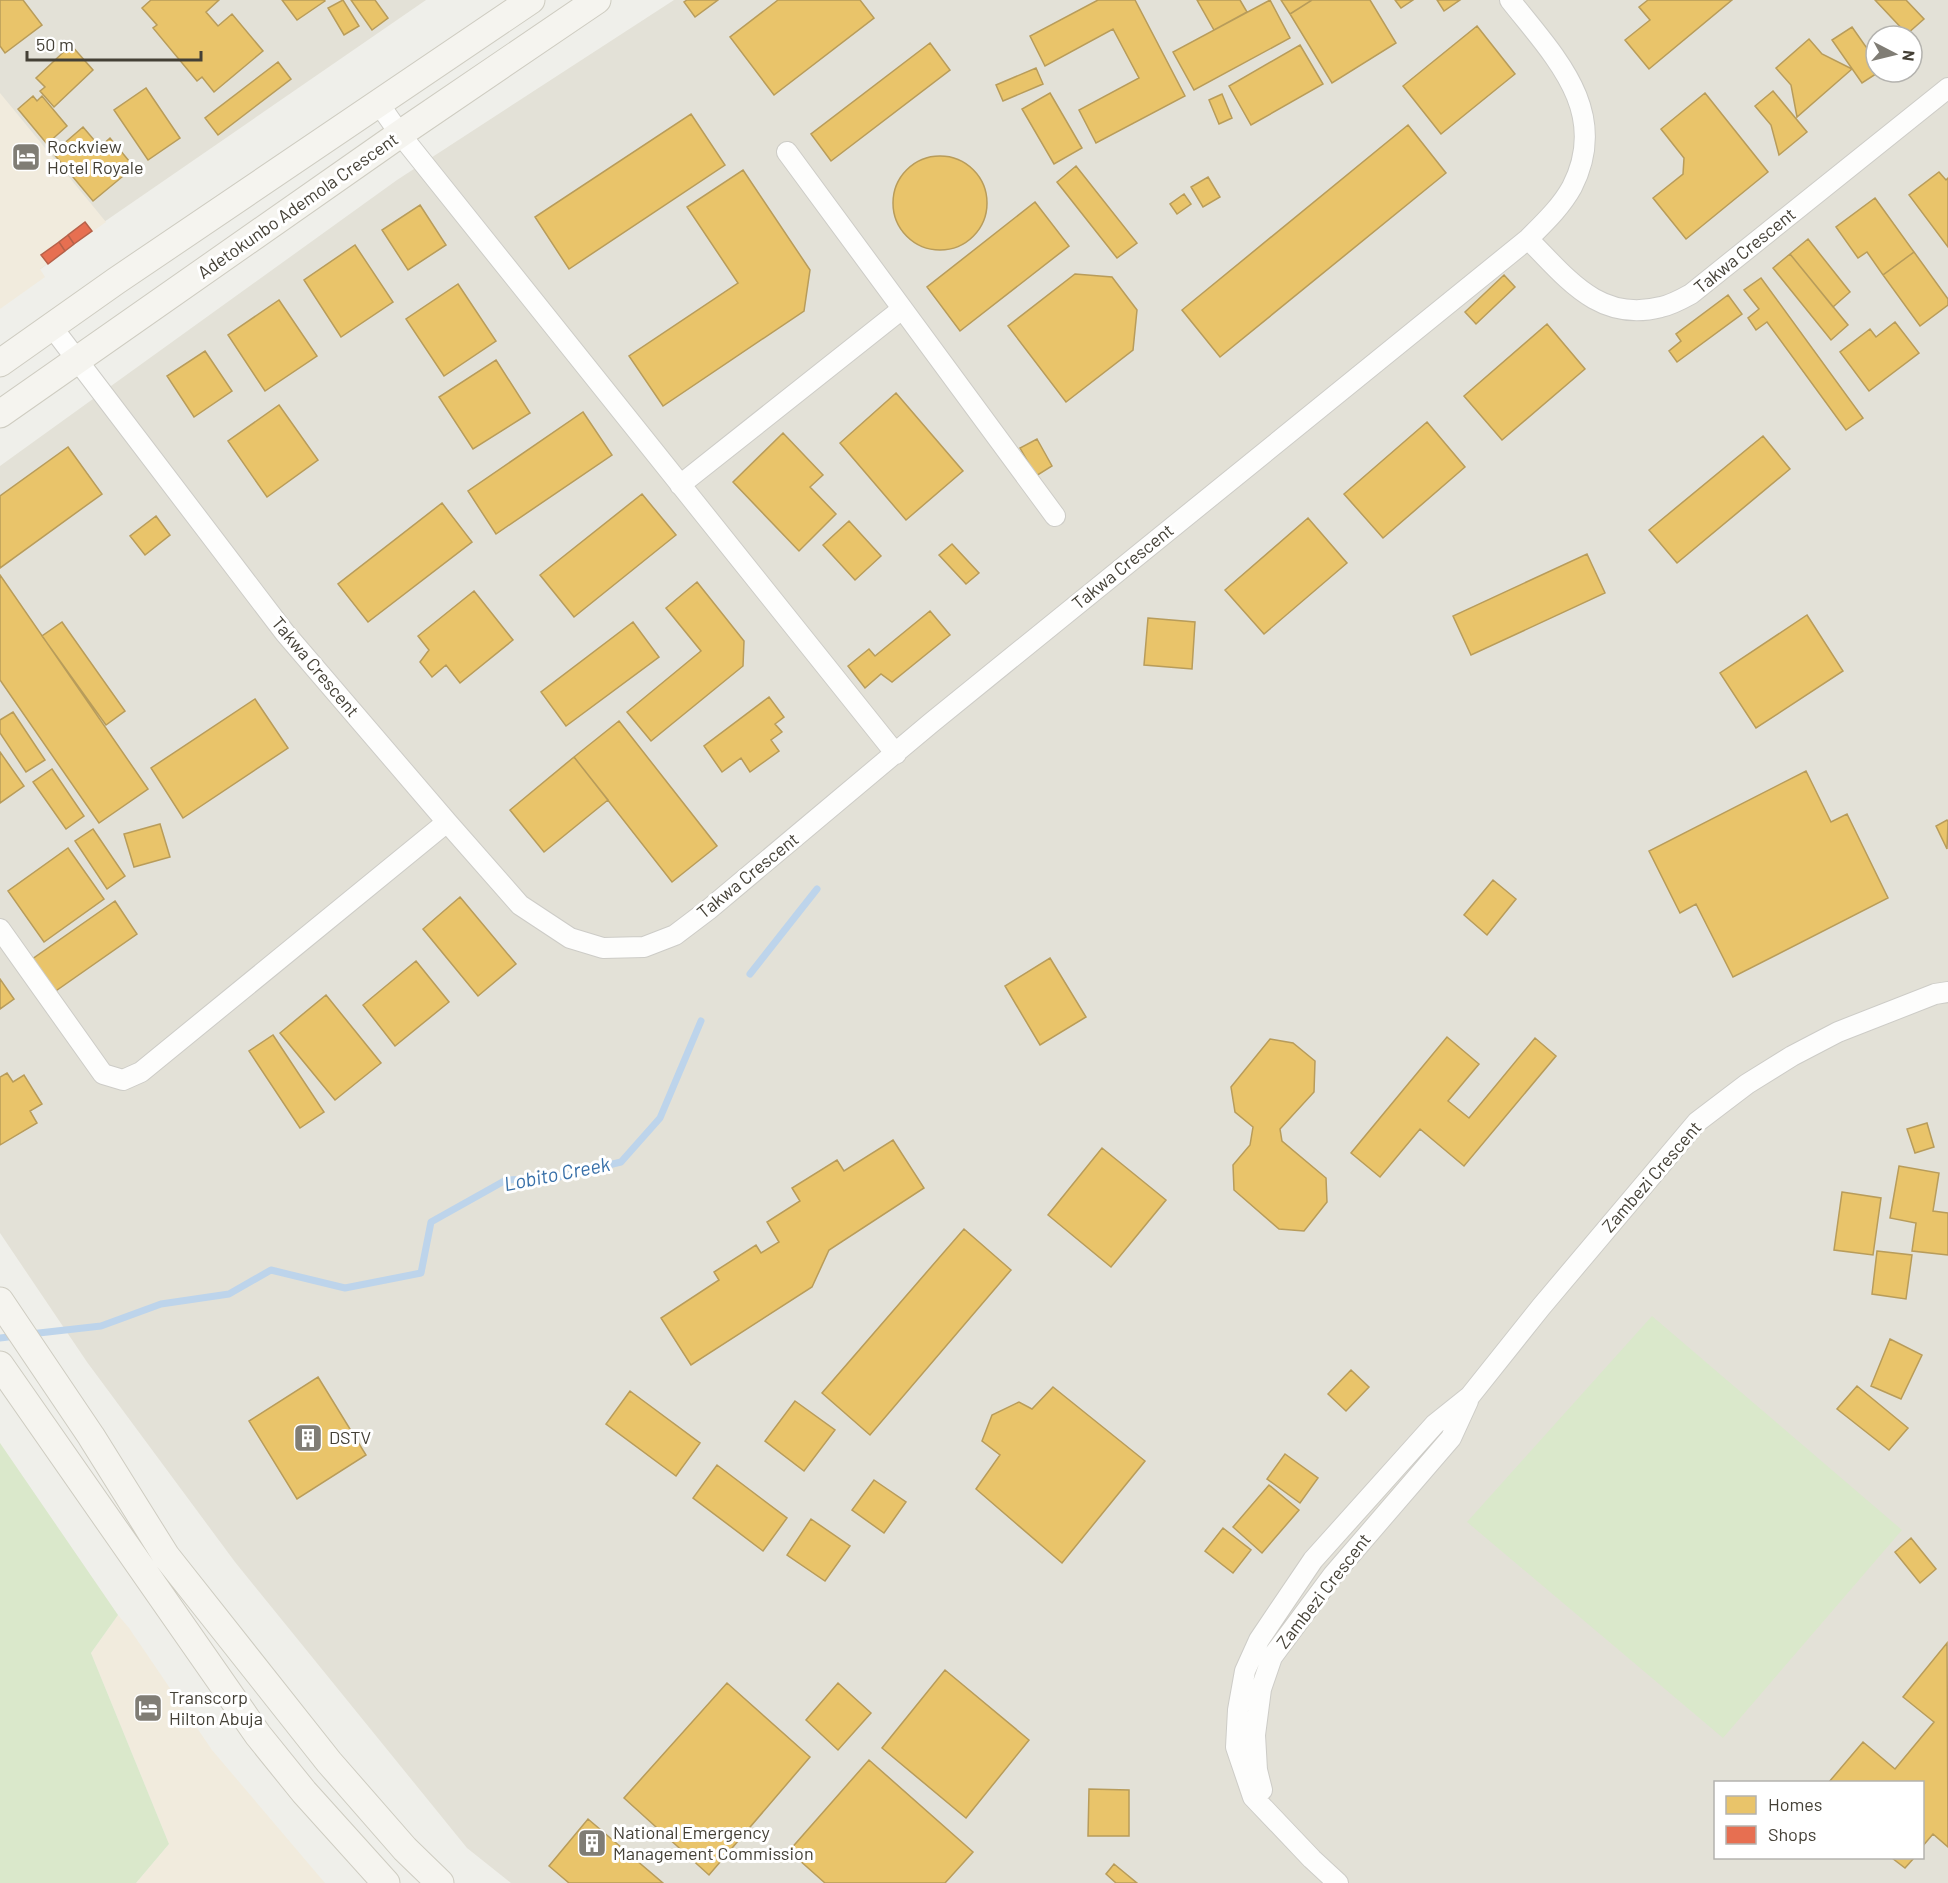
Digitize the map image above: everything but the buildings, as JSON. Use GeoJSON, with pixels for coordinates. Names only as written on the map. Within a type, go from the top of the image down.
{"type":"FeatureCollection","features":[{"type":"Feature","properties":{"kind":"main road","name":"Adetokunbo Ademola Crescent"},"geometry":{"type":"LineString","coordinates":[[0,363],[531,0]]}},
{"type":"Feature","properties":{"kind":"main road","name":"Adetokunbo Ademola Crescent"},"geometry":{"type":"LineString","coordinates":[[0,414],[400,134],[597,0]]}},
{"type":"Feature","properties":{"kind":"main road"},"geometry":{"type":"LineString","coordinates":[[0,1301],[91,1436],[166,1556],[329,1762],[405,1849],[440,1883]]}},
{"type":"Feature","properties":{"kind":"main road"},"geometry":{"type":"LineString","coordinates":[[0,1365],[258,1735],[304,1792],[386,1883]]}},
{"type":"Feature","properties":{"kind":"street","name":"Takwa Crescent"},"geometry":{"type":"LineString","coordinates":[[52,327],[285,633],[520,905],[570,938],[603,948],[644,947],[675,935],[708,910],[931,723],[1528,239],[1557,209],[1571,188],[1582,164],[1586,139],[1584,114],[1574,87],[1561,64],[1510,0]]}},
{"type":"Feature","properties":{"kind":"street","name":"Takwa Crescent"},"geometry":{"type":"LineString","coordinates":[[1528,239],[1581,293],[1606,306],[1636,311],[1663,307],[1691,294],[1948,88]]}},
{"type":"Feature","properties":{"kind":"street"},"geometry":{"type":"LineString","coordinates":[[379,104],[400,134],[896,754]]}},
{"type":"Feature","properties":{"kind":"street"},"geometry":{"type":"LineString","coordinates":[[787,152],[1055,516]]}},
{"type":"Feature","properties":{"kind":"street"},"geometry":{"type":"LineString","coordinates":[[680,485],[902,309]]}},
{"type":"Feature","properties":{"kind":"street"},"geometry":{"type":"LineString","coordinates":[[0,929],[103,1074],[123,1080],[141,1072],[447,822]]}},
{"type":"Feature","properties":{"kind":"street","name":"Zambezi Crescent"},"geometry":{"type":"LineString","coordinates":[[1338,1883],[1253,1797],[1236,1747],[1238,1710],[1245,1671],[1258,1640],[1312,1560],[1435,1424],[1470,1396],[1541,1307],[1697,1122],[1747,1083],[1838,1032],[1935,994],[1948,992]]}},
{"type":"Feature","properties":{"kind":"shaded area"},"geometry":{"type":"Polygon","coordinates":[[[0,0],[426,0],[104,222],[0,299],[0,0]]]}},
{"type":"Feature","properties":{"kind":"shaded area"},"geometry":{"type":"Polygon","coordinates":[[[674,0],[1948,0],[1948,1883],[511,1883],[467,1848],[235,1562],[87,1362],[0,1233],[0,466],[397,180],[674,0]]]}},
{"type":"Feature","properties":{"kind":"shaded area","name":"Rockview Hotel Royale"},"geometry":{"type":"Polygon","coordinates":[[[0,93],[106,222],[40,269],[45,277],[0,309],[0,93]]]}},
{"type":"Feature","properties":{"kind":"shaded area","name":"Transcorp Hilton Abuja"},"geometry":{"type":"Polygon","coordinates":[[[118,1615],[212,1750],[325,1883],[136,1883],[169,1844],[91,1653],[118,1615]]]}},
{"type":"Feature","properties":{"kind":"green space"},"geometry":{"type":"Polygon","coordinates":[[[1652,1316],[1902,1530],[1723,1738],[1467,1522],[1652,1316]]]}},
{"type":"Feature","properties":{"kind":"green space"},"geometry":{"type":"Polygon","coordinates":[[[0,1443],[118,1615],[91,1653],[169,1844],[136,1883],[0,1883],[0,1443]]]}},
{"type":"Feature","properties":{"kind":"waterway","name":"Lobito Creek"},"geometry":{"type":"LineString","coordinates":[[750,974],[817,889]]}},
{"type":"Feature","properties":{"kind":"waterway","name":"Lobito Creek"},"geometry":{"type":"LineString","coordinates":[[30,1334],[101,1326],[161,1304],[229,1294],[271,1270],[345,1288],[421,1273],[431,1222],[506,1180],[559,1177],[621,1162],[660,1118],[701,1021]]}},
{"type":"Feature","properties":{"kind":"waterway","name":"Lobito Creek"},"geometry":{"type":"LineString","coordinates":[[0,1338],[16,1336]]}},
{"type":"Feature","properties":{"kind":"place","name":"Rockview Hotel Royale"},"geometry":{"type":"Point","coordinates":[26,157]}},
{"type":"Feature","properties":{"kind":"place","name":"DSTV"},"geometry":{"type":"Point","coordinates":[308,1438]}},
{"type":"Feature","properties":{"kind":"place","name":"Transcorp Hilton Abuja"},"geometry":{"type":"Point","coordinates":[148,1708]}},
{"type":"Feature","properties":{"kind":"place","name":"National Emergency Management Commission"},"geometry":{"type":"Point","coordinates":[592,1843]}}]}
